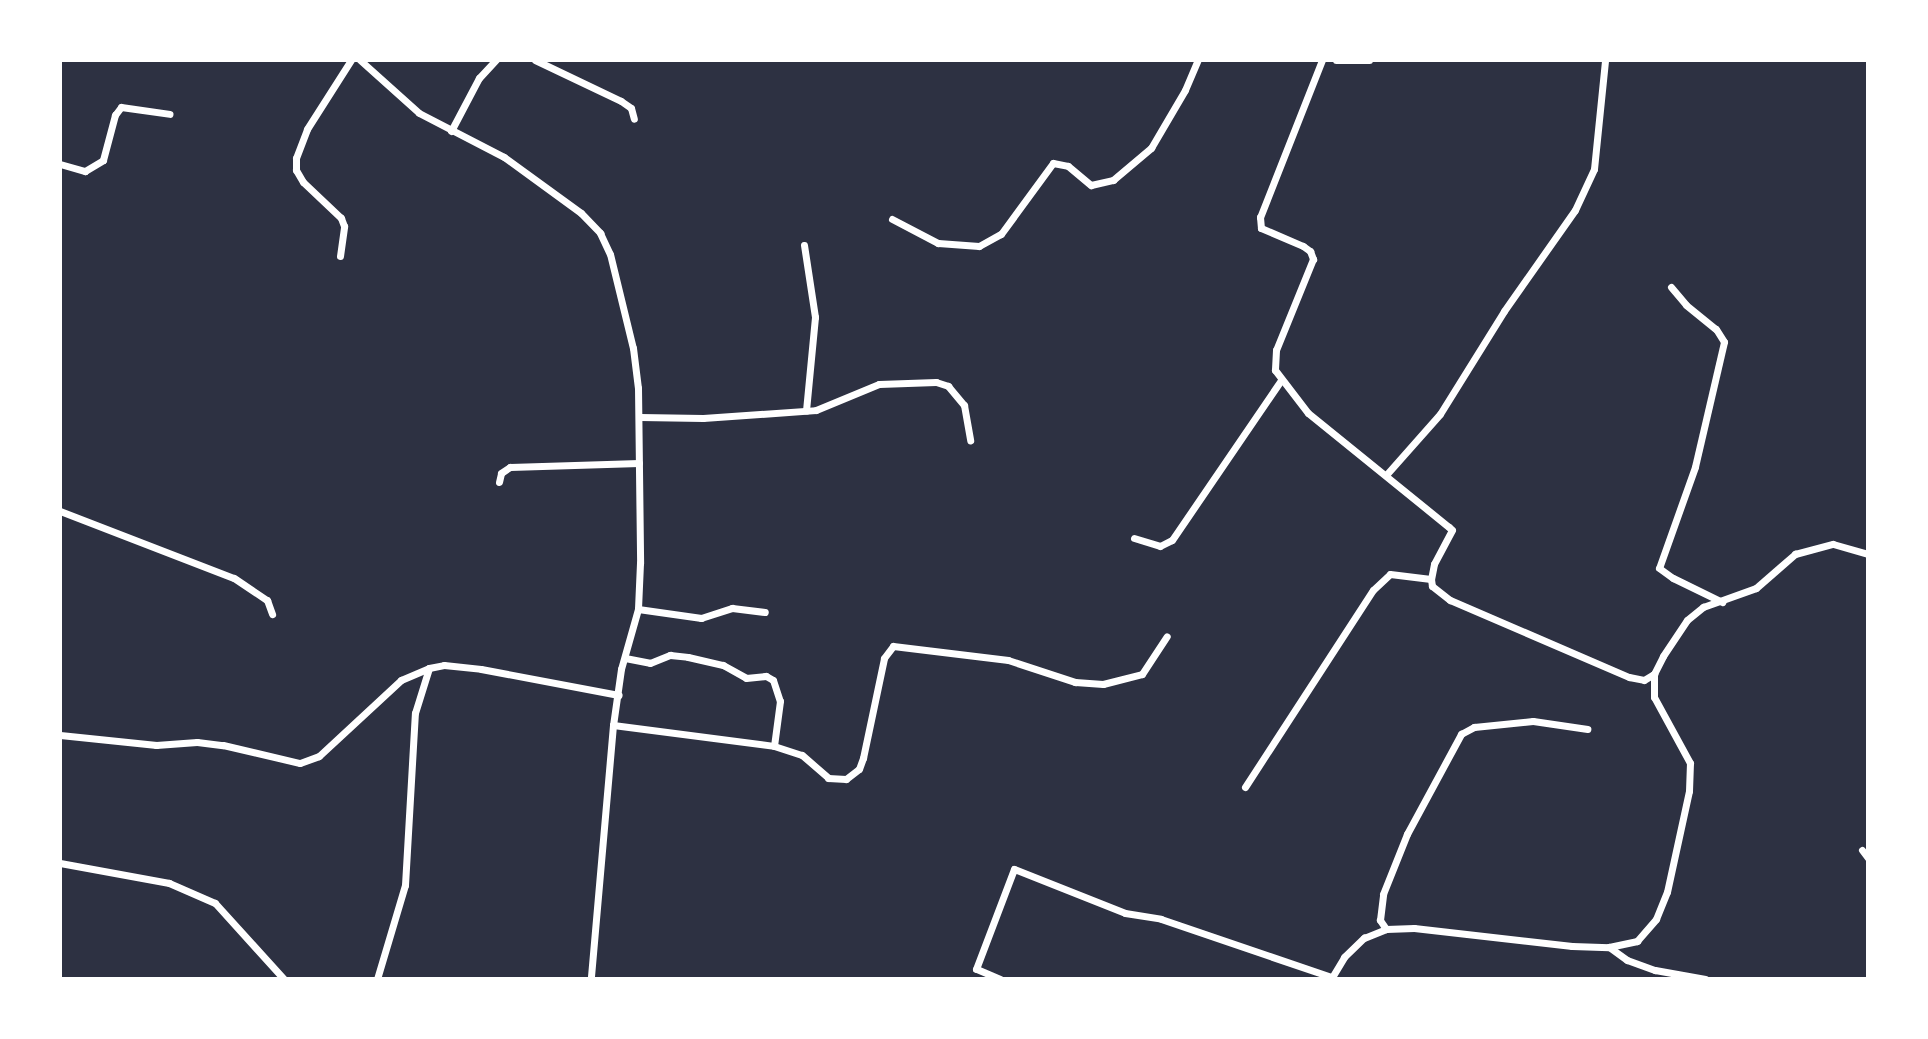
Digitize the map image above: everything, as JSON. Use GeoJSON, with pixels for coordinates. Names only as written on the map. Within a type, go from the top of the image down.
{"type":"FeatureCollection","features":[{"type":"Feature","properties":{"kind":"street"},"geometry":{"type":"LineString","coordinates":[[340,256],[344,226],[341,218],[303,182],[296,170],[296,158],[307,129],[351,60]]}},
{"type":"Feature","properties":{"kind":"street"},"geometry":{"type":"LineString","coordinates":[[360,60],[419,113],[519,167],[581,213],[600,233],[610,254],[633,348],[640,417],[638,609],[613,725],[591,979]]}},
{"type":"Feature","properties":{"kind":"street"},"geometry":{"type":"LineString","coordinates":[[451,131],[479,78],[496,60]]}},
{"type":"Feature","properties":{"kind":"street"},"geometry":{"type":"LineString","coordinates":[[535,60],[621,101],[631,108],[634,119]]}},
{"type":"Feature","properties":{"kind":"street"},"geometry":{"type":"LineString","coordinates":[[892,219],[938,243],[979,246],[1001,234],[1053,163],[1068,166],[1091,185],[1113,180],[1151,148],[1198,60]]}},
{"type":"Feature","properties":{"kind":"street"},"geometry":{"type":"LineString","coordinates":[[1322,60],[1260,217],[1261,228],[1303,246],[1310,251],[1313,259],[1273,361],[1281,380],[1308,413],[1452,530],[1434,564],[1432,586],[1450,600],[1629,677],[1644,680],[1654,674],[1687,620],[1703,607],[1756,588],[1795,554],[1833,544],[1868,554]]}},
{"type":"Feature","properties":{"kind":"street"},"geometry":{"type":"LineString","coordinates":[[1336,60],[1369,60]]}},
{"type":"Feature","properties":{"kind":"street"},"geometry":{"type":"LineString","coordinates":[[1386,475],[1440,414],[1504,311],[1575,210],[1594,169],[1605,60]]}},
{"type":"Feature","properties":{"kind":"street"},"geometry":{"type":"LineString","coordinates":[[60,164],[85,171],[103,160],[115,115],[121,107],[170,114]]}},
{"type":"Feature","properties":{"kind":"street"},"geometry":{"type":"LineString","coordinates":[[804,245],[815,317],[806,411]]}},
{"type":"Feature","properties":{"kind":"street"},"geometry":{"type":"LineString","coordinates":[[1671,287],[1686,305],[1716,329],[1724,342],[1695,467],[1659,568],[1722,602]]}},
{"type":"Feature","properties":{"kind":"street"},"geometry":{"type":"LineString","coordinates":[[1134,538],[1160,546],[1172,540],[1281,380]]}},
{"type":"Feature","properties":{"kind":"street"},"geometry":{"type":"LineString","coordinates":[[640,417],[703,418],[806,411],[842,402],[879,384],[936,382],[948,386],[964,405],[970,440]]}},
{"type":"Feature","properties":{"kind":"street"},"geometry":{"type":"LineString","coordinates":[[499,482],[501,473],[510,467],[639,463]]}},
{"type":"Feature","properties":{"kind":"street"},"geometry":{"type":"LineString","coordinates":[[60,511],[234,578],[267,600],[272,614]]}},
{"type":"Feature","properties":{"kind":"street"},"geometry":{"type":"LineString","coordinates":[[1245,787],[1373,590],[1390,574],[1431,579]]}},
{"type":"Feature","properties":{"kind":"street"},"geometry":{"type":"LineString","coordinates":[[638,609],[701,618],[732,608],[765,612]]}},
{"type":"Feature","properties":{"kind":"street"},"geometry":{"type":"LineString","coordinates":[[613,725],[774,746],[802,755],[828,778],[837,780],[853,775],[863,758],[884,658],[893,646],[1008,660],[1075,682],[1103,684],[1142,674],[1167,636]]}},
{"type":"Feature","properties":{"kind":"street"},"geometry":{"type":"LineString","coordinates":[[625,658],[650,663],[670,655],[688,657],[723,665],[746,678],[766,676],[773,680],[780,701],[774,746]]}},
{"type":"Feature","properties":{"kind":"street"},"geometry":{"type":"LineString","coordinates":[[60,735],[156,745],[197,742],[223,745],[300,763],[319,756],[401,680],[429,668],[444,665],[481,669],[619,695]]}},
{"type":"Feature","properties":{"kind":"street"},"geometry":{"type":"LineString","coordinates":[[377,979],[405,885],[415,713],[429,668]]}},
{"type":"Feature","properties":{"kind":"street"},"geometry":{"type":"LineString","coordinates":[[1000,979],[976,969],[1014,869],[1125,913],[1161,919],[1331,978],[1344,957],[1364,938],[1386,929],[1609,947],[1637,941],[1656,919],[1667,892],[1689,791],[1690,763],[1654,697],[1654,674]]}},
{"type":"Feature","properties":{"kind":"street"},"geometry":{"type":"LineString","coordinates":[[1386,929],[1380,920],[1383,894],[1407,834],[1461,734],[1474,727],[1533,721],[1587,729]]}},
{"type":"Feature","properties":{"kind":"street"},"geometry":{"type":"LineString","coordinates":[[60,863],[169,883],[215,903],[284,979]]}},
{"type":"Feature","properties":{"kind":"street"},"geometry":{"type":"LineString","coordinates":[[1609,947],[1627,960],[1655,970],[1705,979]]}}]}
